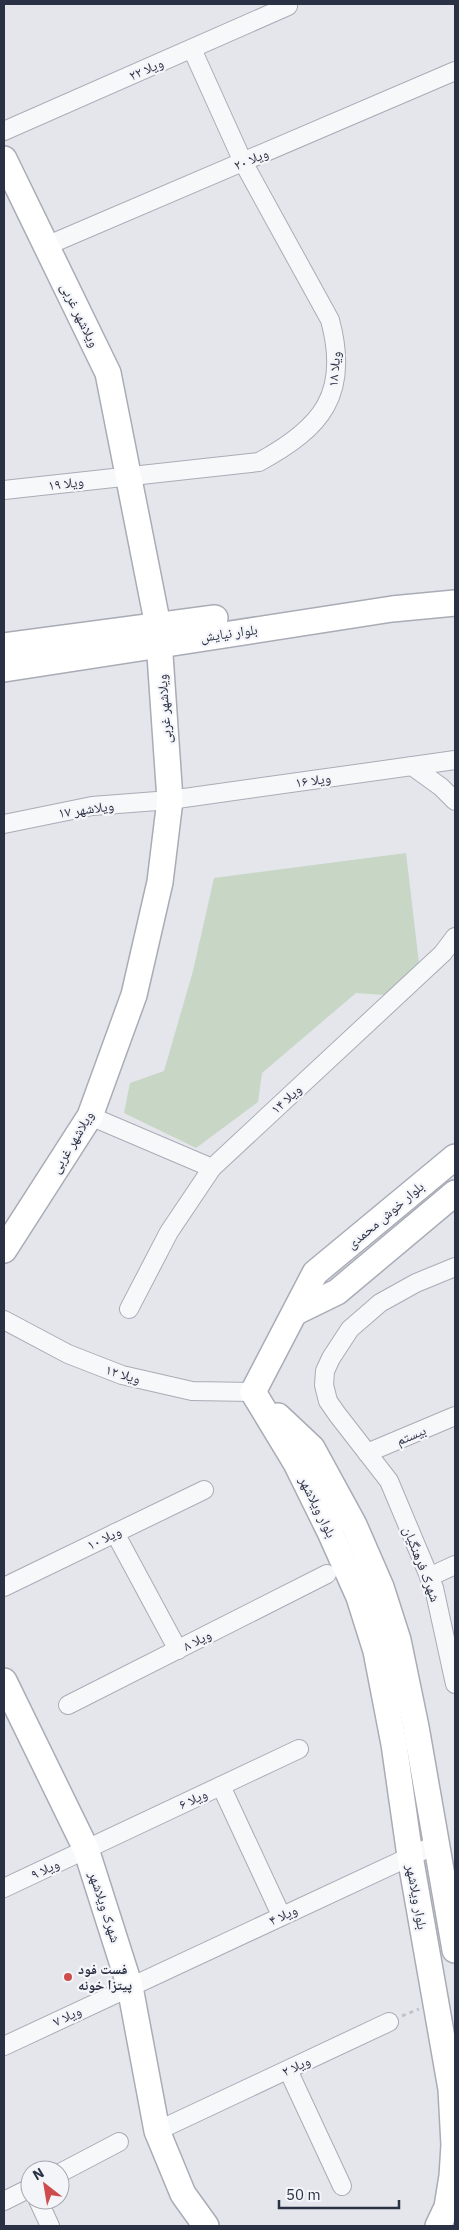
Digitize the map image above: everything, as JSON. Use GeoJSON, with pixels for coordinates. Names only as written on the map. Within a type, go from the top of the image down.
{"type":"FeatureCollection","features":[{"type":"Feature","properties":{"kind":"street","name":"ویلا ۲۲"},"geometry":{"type":"LineString","coordinates":[[4,131],[288,6]]}},
{"type":"Feature","properties":{"kind":"street","name":"ویلا ۱۸"},"geometry":{"type":"LineString","coordinates":[[127,475],[259,462],[281,450],[318,419],[331,399],[336,372],[336,344],[330,320],[242,162],[192,49]]}},
{"type":"Feature","properties":{"kind":"street","name":"ویلا ۲۰"},"geometry":{"type":"LineString","coordinates":[[46,246],[455,71]]}},
{"type":"Feature","properties":{"kind":"street","name":"ویلاشهر غربی"},"geometry":{"type":"LineString","coordinates":[[4,1250],[90,1116],[134,994],[160,882],[170,800],[159,635],[108,373],[5,164]]}},
{"type":"Feature","properties":{"kind":"street","name":"۱۹ ویلا"},"geometry":{"type":"LineString","coordinates":[[4,490],[127,475]]}},
{"type":"Feature","properties":{"kind":"street","name":"بلوار نیایش"},"geometry":{"type":"LineString","coordinates":[[4,646],[159,635],[391,602],[455,587]]}},
{"type":"Feature","properties":{"kind":"street","name":"بلوار نیایش"},"geometry":{"type":"LineString","coordinates":[[391,602],[455,602]]}},
{"type":"Feature","properties":{"kind":"street","name":"بلوار نیایش"},"geometry":{"type":"LineString","coordinates":[[4,669],[159,635]]}},
{"type":"Feature","properties":{"kind":"street","name":"۱۶ ویلا"},"geometry":{"type":"LineString","coordinates":[[170,800],[455,760]]}},
{"type":"Feature","properties":{"kind":"street"},"geometry":{"type":"LineString","coordinates":[[412,766],[441,787],[455,801]]}},
{"type":"Feature","properties":{"kind":"street","name":"ویلاشهر ۱۷"},"geometry":{"type":"LineString","coordinates":[[4,824],[92,806],[170,800]]}},
{"type":"Feature","properties":{"kind":"street","name":"۱۴ ویلا"},"geometry":{"type":"LineString","coordinates":[[129,1309],[169,1232],[212,1168],[443,953],[455,937]]}},
{"type":"Feature","properties":{"kind":"street"},"geometry":{"type":"LineString","coordinates":[[90,1116],[212,1168]]}},
{"type":"Feature","properties":{"kind":"street","name":"بلوار خوش محمدی"},"geometry":{"type":"LineString","coordinates":[[296,1312],[315,1273],[455,1157]]}},
{"type":"Feature","properties":{"kind":"street","name":"بلوار خوش محمدی"},"geometry":{"type":"LineString","coordinates":[[296,1312],[337,1292],[455,1193]]}},
{"type":"Feature","properties":{"kind":"street","name":"شهرک فرهنگیان"},"geometry":{"type":"LineString","coordinates":[[455,1266],[416,1283],[380,1303],[350,1329],[325,1371],[324,1385],[328,1401],[389,1481],[434,1588],[455,1684]]}},
{"type":"Feature","properties":{"kind":"street"},"geometry":{"type":"LineString","coordinates":[[253,1392],[296,1312]]}},
{"type":"Feature","properties":{"kind":"street","name":"ویلا ۱۲"},"geometry":{"type":"LineString","coordinates":[[4,1320],[68,1354],[122,1376],[192,1391],[253,1392]]}},
{"type":"Feature","properties":{"kind":"street","name":"بلوار ویلاشهر"},"geometry":{"type":"LineString","coordinates":[[253,1392],[312,1448],[354,1525],[381,1587],[398,1640],[416,1727],[455,1950]]}},
{"type":"Feature","properties":{"kind":"street","name":"بلوار ویلاشهر"},"geometry":{"type":"LineString","coordinates":[[253,1392],[296,1463],[359,1597],[376,1651],[394,1744],[410,1856],[451,2089],[454,2145],[452,2176],[446,2207],[438,2226]]}},
{"type":"Feature","properties":{"kind":"street","name":"بیستم"},"geometry":{"type":"LineString","coordinates":[[367,1453],[455,1416]]}},
{"type":"Feature","properties":{"kind":"street","name":"۱۰ ویلا"},"geometry":{"type":"LineString","coordinates":[[4,1587],[204,1490]]}},
{"type":"Feature","properties":{"kind":"street"},"geometry":{"type":"LineString","coordinates":[[115,1533],[178,1650]]}},
{"type":"Feature","properties":{"kind":"street"},"geometry":{"type":"LineString","coordinates":[[429,1577],[455,1566]]}},
{"type":"Feature","properties":{"kind":"street","name":"ویلا ۸"},"geometry":{"type":"LineString","coordinates":[[68,1706],[327,1574]]}},
{"type":"Feature","properties":{"kind":"street","name":"شهرک ویلاشهر"},"geometry":{"type":"LineString","coordinates":[[4,1681],[86,1849],[130,1987],[157,2131],[183,2194],[206,2226]]}},
{"type":"Feature","properties":{"kind":"street","name":"۶ ویلا"},"geometry":{"type":"LineString","coordinates":[[86,1849],[299,1749]]}},
{"type":"Feature","properties":{"kind":"street"},"geometry":{"type":"LineString","coordinates":[[221,1786],[282,1915]]}},
{"type":"Feature","properties":{"kind":"street","name":"۴ ویلا"},"geometry":{"type":"LineString","coordinates":[[130,1987],[437,1844]]}},
{"type":"Feature","properties":{"kind":"street","name":"۹ ویلا"},"geometry":{"type":"LineString","coordinates":[[4,1888],[86,1849]]}},
{"type":"Feature","properties":{"kind":"street","name":"۷ ویلا"},"geometry":{"type":"LineString","coordinates":[[4,2046],[130,1987]]}},
{"type":"Feature","properties":{"kind":"street","name":"۲ ویلا"},"geometry":{"type":"LineString","coordinates":[[157,2131],[389,2022]]}},
{"type":"Feature","properties":{"kind":"street"},"geometry":{"type":"LineString","coordinates":[[288,2070],[342,2186]]}},
{"type":"Feature","properties":{"kind":"street"},"geometry":{"type":"LineString","coordinates":[[70,2168],[119,2142]]}},
{"type":"Feature","properties":{"kind":"street"},"geometry":{"type":"LineString","coordinates":[[4,2201],[20,2193]]}},
{"type":"Feature","properties":{"kind":"street"},"geometry":{"type":"LineString","coordinates":[[43,2210],[50,2226]]}},
{"type":"Feature","properties":{"kind":"path"},"geometry":{"type":"LineString","coordinates":[[389,2022],[436,2002]]}},
{"type":"Feature","properties":{"kind":"green space"},"geometry":{"type":"Polygon","coordinates":[[[406,853],[420,972],[384,995],[356,993],[262,1073],[258,1102],[196,1148],[124,1113],[130,1083],[164,1071],[193,971],[214,878],[406,853]]]}},
{"type":"Feature","properties":{"kind":"place","name":"فست فود پیتزا خونه"},"geometry":{"type":"Point","coordinates":[68,1977]}}]}
